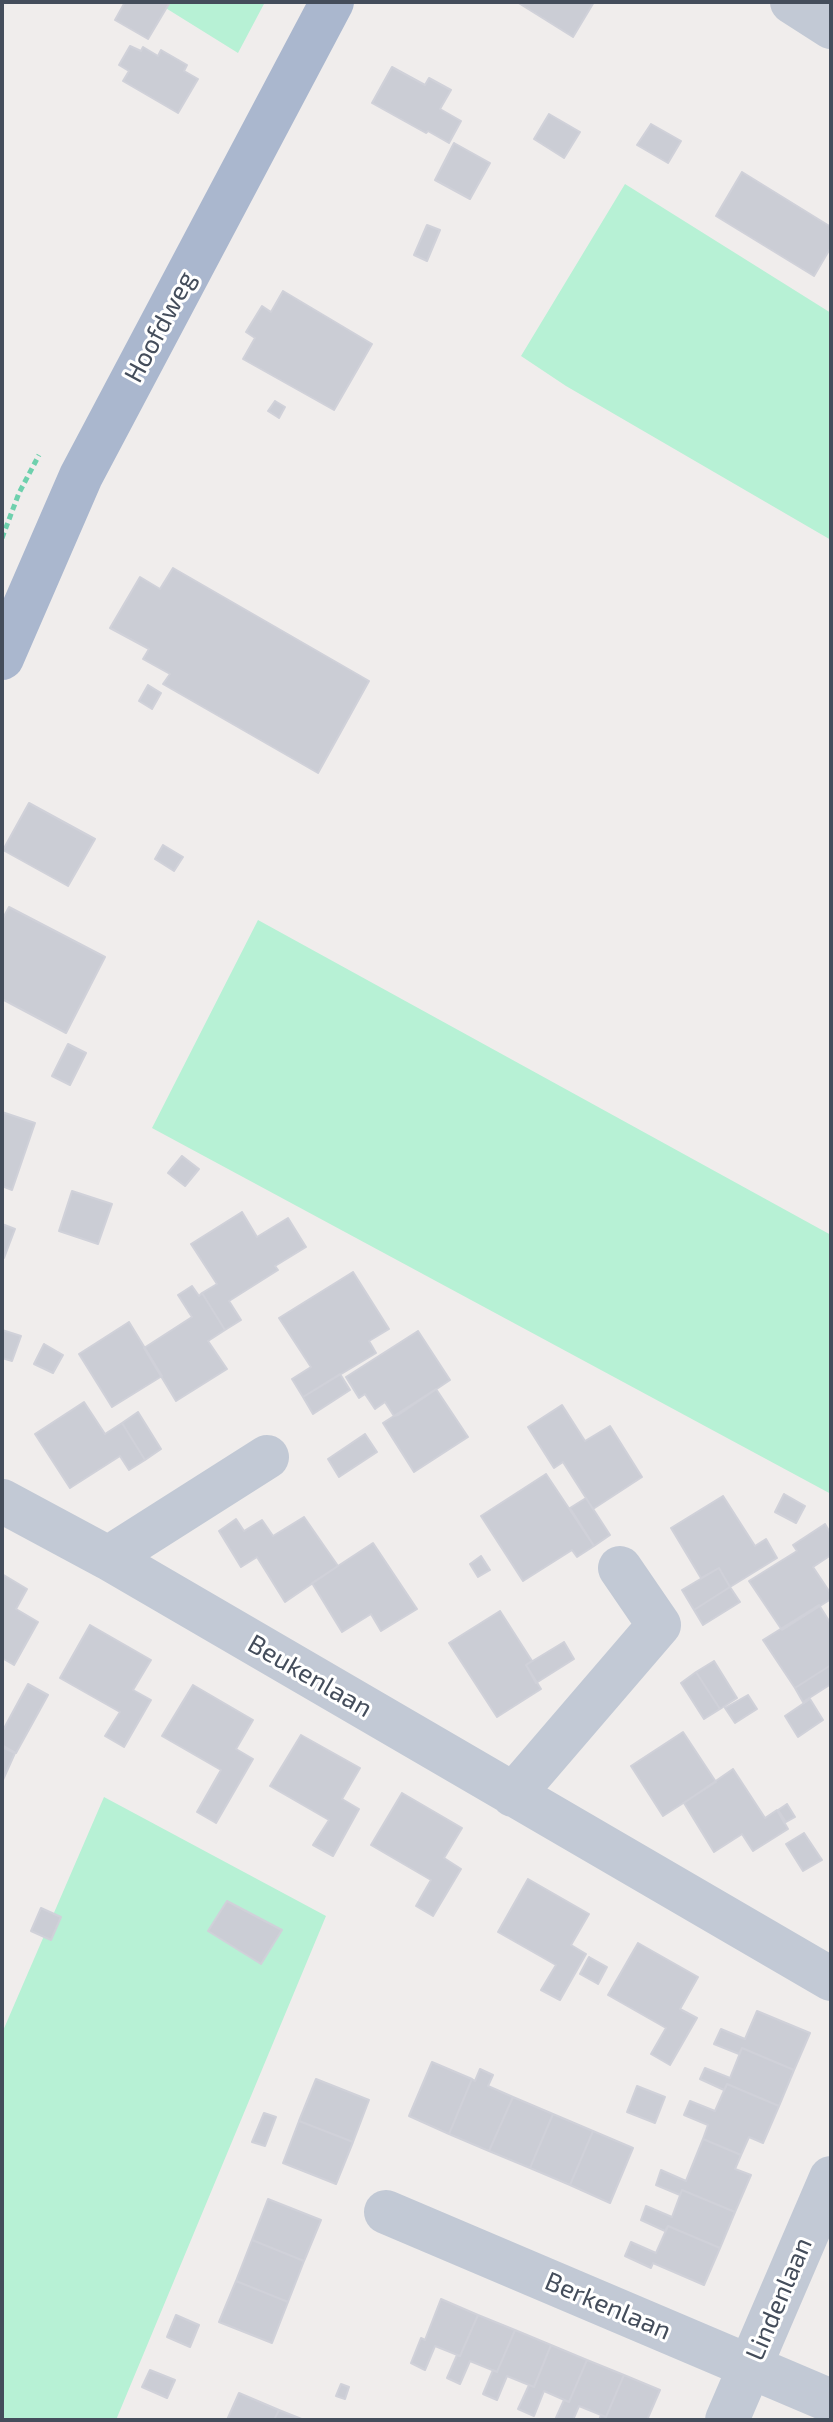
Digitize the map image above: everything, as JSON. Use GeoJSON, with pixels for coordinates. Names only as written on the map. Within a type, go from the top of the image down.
{"type":"FeatureCollection","features":[{"type":"Feature","properties":{"kind":"main road","name":"Hoofdweg"},"geometry":{"type":"LineString","coordinates":[[2,658],[81,476],[332,2]]}},
{"type":"Feature","properties":{"kind":"street"},"geometry":{"type":"LineString","coordinates":[[792,2],[831,27]]}},
{"type":"Feature","properties":{"kind":"street"},"geometry":{"type":"LineString","coordinates":[[108,1558],[267,1457]]}},
{"type":"Feature","properties":{"kind":"street","name":"Beukenlaan"},"geometry":{"type":"LineString","coordinates":[[2,1501],[108,1558],[831,1979]]}},
{"type":"Feature","properties":{"kind":"street"},"geometry":{"type":"LineString","coordinates":[[513,1795],[659,1625],[620,1568]]}},
{"type":"Feature","properties":{"kind":"street","name":"Lindenlaan"},"geometry":{"type":"LineString","coordinates":[[727,2420],[831,2178]]}},
{"type":"Feature","properties":{"kind":"street","name":"Berkenlaan"},"geometry":{"type":"LineString","coordinates":[[386,2212],[831,2401]]}},
{"type":"Feature","properties":{"kind":"green space"},"geometry":{"type":"Polygon","coordinates":[[[156,2],[265,2],[238,53],[156,2]]]}},
{"type":"Feature","properties":{"kind":"green space"},"geometry":{"type":"Polygon","coordinates":[[[625,184],[831,313],[831,540],[566,386],[521,356],[625,184]]]}},
{"type":"Feature","properties":{"kind":"green space"},"geometry":{"type":"Polygon","coordinates":[[[258,920],[831,1235],[831,1494],[152,1128],[258,920]]]}},
{"type":"Feature","properties":{"kind":"green space"},"geometry":{"type":"Polygon","coordinates":[[[104,1797],[326,1916],[116,2420],[2,2420],[2,2033],[104,1797]]]}},
{"type":"Feature","properties":{"kind":"building"},"geometry":{"type":"Polygon","coordinates":[[[125,2],[170,2],[148,39],[115,20],[125,2]]]}},
{"type":"Feature","properties":{"kind":"building"},"geometry":{"type":"Polygon","coordinates":[[[517,2],[594,2],[573,37],[517,2]]]}},
{"type":"Feature","properties":{"kind":"building"},"geometry":{"type":"Polygon","coordinates":[[[130,46],[141,51],[143,47],[158,56],[161,50],[187,65],[184,71],[198,79],[178,113],[123,81],[129,71],[119,65],[130,46]]]}},
{"type":"Feature","properties":{"kind":"building"},"geometry":{"type":"Polygon","coordinates":[[[392,67],[425,85],[429,78],[451,90],[440,109],[461,121],[449,143],[372,103],[392,67]]]}},
{"type":"Feature","properties":{"kind":"building"},"geometry":{"type":"Polygon","coordinates":[[[549,114],[580,132],[564,158],[534,139],[549,114]]]}},
{"type":"Feature","properties":{"kind":"building"},"geometry":{"type":"Polygon","coordinates":[[[651,124],[681,141],[668,163],[637,145],[651,124]]]}},
{"type":"Feature","properties":{"kind":"building"},"geometry":{"type":"Polygon","coordinates":[[[454,143],[490,163],[470,199],[435,180],[454,143]]]}},
{"type":"Feature","properties":{"kind":"building"},"geometry":{"type":"Polygon","coordinates":[[[742,172],[831,227],[831,247],[814,276],[716,216],[742,172]]]}},
{"type":"Feature","properties":{"kind":"building"},"geometry":{"type":"Polygon","coordinates":[[[427,225],[440,230],[427,261],[414,255],[427,225]]]}},
{"type":"Feature","properties":{"kind":"building"},"geometry":{"type":"Polygon","coordinates":[[[283,291],[372,344],[334,410],[243,359],[255,338],[246,332],[262,306],[271,312],[283,291]]]}},
{"type":"Feature","properties":{"kind":"building"},"geometry":{"type":"Polygon","coordinates":[[[275,401],[285,407],[279,418],[268,411],[275,401]]]}},
{"type":"Feature","properties":{"kind":"building"},"geometry":{"type":"Polygon","coordinates":[[[173,568],[369,681],[318,773],[163,684],[170,674],[143,659],[149,649],[110,628],[140,577],[160,589],[173,568]]]}},
{"type":"Feature","properties":{"kind":"building"},"geometry":{"type":"Polygon","coordinates":[[[148,685],[161,693],[152,709],[139,701],[148,685]]]}},
{"type":"Feature","properties":{"kind":"building"},"geometry":{"type":"Polygon","coordinates":[[[29,803],[95,839],[68,886],[3,850],[29,803]]]}},
{"type":"Feature","properties":{"kind":"building"},"geometry":{"type":"Polygon","coordinates":[[[163,845],[183,857],[174,871],[155,859],[163,845]]]}},
{"type":"Feature","properties":{"kind":"building"},"geometry":{"type":"Polygon","coordinates":[[[9,907],[105,957],[66,1033],[2,999],[2,920],[9,907]]]}},
{"type":"Feature","properties":{"kind":"building"},"geometry":{"type":"Polygon","coordinates":[[[68,1044],[86,1053],[70,1085],[52,1076],[68,1044]]]}},
{"type":"Feature","properties":{"kind":"building"},"geometry":{"type":"Polygon","coordinates":[[[2,1112],[35,1123],[12,1190],[2,1186],[2,1112]]]}},
{"type":"Feature","properties":{"kind":"building"},"geometry":{"type":"Polygon","coordinates":[[[182,1156],[199,1169],[185,1186],[168,1173],[182,1156]]]}},
{"type":"Feature","properties":{"kind":"building"},"geometry":{"type":"Polygon","coordinates":[[[72,1191],[112,1204],[98,1244],[59,1231],[72,1191]]]}},
{"type":"Feature","properties":{"kind":"building"},"geometry":{"type":"Polygon","coordinates":[[[242,1212],[257,1237],[288,1218],[306,1247],[275,1266],[278,1270],[229,1301],[241,1320],[225,1330],[202,1293],[217,1284],[191,1244],[242,1212]]]}},
{"type":"Feature","properties":{"kind":"building"},"geometry":{"type":"Polygon","coordinates":[[[2,1224],[15,1229],[4,1258],[2,1257],[2,1224]]]}},
{"type":"Feature","properties":{"kind":"building"},"geometry":{"type":"Polygon","coordinates":[[[353,1272],[389,1329],[369,1341],[376,1353],[303,1397],[292,1379],[311,1367],[279,1318],[353,1272]]]}},
{"type":"Feature","properties":{"kind":"building"},"geometry":{"type":"Polygon","coordinates":[[[192,1286],[199,1296],[202,1293],[225,1330],[208,1341],[227,1369],[176,1401],[144,1348],[192,1317],[178,1295],[192,1286]]]}},
{"type":"Feature","properties":{"kind":"building"},"geometry":{"type":"Polygon","coordinates":[[[129,1322],[162,1376],[112,1407],[79,1354],[129,1322]]]}},
{"type":"Feature","properties":{"kind":"building"},"geometry":{"type":"Polygon","coordinates":[[[2,1330],[21,1336],[12,1361],[2,1358],[2,1330]]]}},
{"type":"Feature","properties":{"kind":"building"},"geometry":{"type":"Polygon","coordinates":[[[418,1331],[450,1380],[394,1416],[385,1402],[375,1409],[365,1394],[359,1398],[346,1377],[418,1331]]]}},
{"type":"Feature","properties":{"kind":"building"},"geometry":{"type":"Polygon","coordinates":[[[44,1344],[63,1355],[53,1373],[34,1364],[44,1344]]]}},
{"type":"Feature","properties":{"kind":"building"},"geometry":{"type":"Polygon","coordinates":[[[340,1374],[350,1390],[313,1414],[303,1397],[340,1374]]]}},
{"type":"Feature","properties":{"kind":"building"},"geometry":{"type":"Polygon","coordinates":[[[436,1389],[468,1437],[414,1472],[383,1423],[436,1389]]]}},
{"type":"Feature","properties":{"kind":"building"},"geometry":{"type":"Polygon","coordinates":[[[84,1402],[105,1434],[122,1423],[145,1460],[129,1470],[120,1456],[70,1488],[35,1434],[84,1402]]]}},
{"type":"Feature","properties":{"kind":"building"},"geometry":{"type":"Polygon","coordinates":[[[562,1405],[585,1441],[610,1426],[642,1477],[593,1509],[563,1462],[554,1468],[528,1427],[562,1405]]]}},
{"type":"Feature","properties":{"kind":"building"},"geometry":{"type":"Polygon","coordinates":[[[138,1412],[161,1449],[145,1460],[122,1423],[138,1412]]]}},
{"type":"Feature","properties":{"kind":"building"},"geometry":{"type":"Polygon","coordinates":[[[365,1434],[377,1452],[339,1477],[328,1459],[365,1434]]]}},
{"type":"Feature","properties":{"kind":"building"},"geometry":{"type":"Polygon","coordinates":[[[546,1474],[594,1546],[577,1557],[572,1550],[523,1581],[481,1516],[546,1474]]]}},
{"type":"Feature","properties":{"kind":"building"},"geometry":{"type":"Polygon","coordinates":[[[784,1494],[805,1506],[796,1523],[775,1512],[784,1494]]]}},
{"type":"Feature","properties":{"kind":"building"},"geometry":{"type":"Polygon","coordinates":[[[723,1496],[755,1546],[766,1539],[777,1558],[730,1587],[719,1568],[701,1578],[671,1528],[723,1496]]]}},
{"type":"Feature","properties":{"kind":"building"},"geometry":{"type":"Polygon","coordinates":[[[586,1498],[610,1535],[594,1546],[570,1508],[586,1498]]]}},
{"type":"Feature","properties":{"kind":"building"},"geometry":{"type":"Polygon","coordinates":[[[304,1517],[338,1566],[285,1602],[257,1557],[241,1567],[219,1531],[236,1519],[244,1531],[262,1520],[273,1536],[304,1517]]]}},
{"type":"Feature","properties":{"kind":"building"},"geometry":{"type":"Polygon","coordinates":[[[825,1524],[831,1534],[831,1555],[813,1567],[831,1594],[831,1599],[782,1630],[749,1581],[797,1551],[793,1545],[825,1524]]]}},
{"type":"Feature","properties":{"kind":"building"},"geometry":{"type":"Polygon","coordinates":[[[373,1543],[417,1609],[381,1631],[371,1614],[342,1632],[312,1583],[373,1543]]]}},
{"type":"Feature","properties":{"kind":"building"},"geometry":{"type":"Polygon","coordinates":[[[481,1556],[490,1570],[478,1577],[470,1564],[481,1556]]]}},
{"type":"Feature","properties":{"kind":"building"},"geometry":{"type":"Polygon","coordinates":[[[719,1568],[730,1587],[694,1610],[682,1590],[719,1568]]]}},
{"type":"Feature","properties":{"kind":"building"},"geometry":{"type":"Polygon","coordinates":[[[2,1574],[27,1589],[16,1609],[38,1622],[14,1665],[2,1658],[2,1574]]]}},
{"type":"Feature","properties":{"kind":"building"},"geometry":{"type":"Polygon","coordinates":[[[730,1587],[740,1602],[703,1625],[694,1610],[730,1587]]]}},
{"type":"Feature","properties":{"kind":"building"},"geometry":{"type":"Polygon","coordinates":[[[819,1605],[831,1624],[831,1665],[795,1688],[763,1640],[819,1605]]]}},
{"type":"Feature","properties":{"kind":"building"},"geometry":{"type":"Polygon","coordinates":[[[500,1611],[532,1661],[526,1665],[541,1689],[497,1717],[449,1643],[500,1611]]]}},
{"type":"Feature","properties":{"kind":"building"},"geometry":{"type":"Polygon","coordinates":[[[90,1625],[151,1660],[133,1690],[151,1700],[124,1747],[105,1736],[120,1712],[60,1678],[90,1625]]]}},
{"type":"Feature","properties":{"kind":"building"},"geometry":{"type":"Polygon","coordinates":[[[564,1642],[574,1659],[536,1683],[526,1665],[564,1642]]]}},
{"type":"Feature","properties":{"kind":"building"},"geometry":{"type":"Polygon","coordinates":[[[714,1661],[737,1698],[720,1709],[696,1672],[714,1661]]]}},
{"type":"Feature","properties":{"kind":"building"},"geometry":{"type":"Polygon","coordinates":[[[831,1665],[831,1684],[803,1702],[795,1688],[831,1665]]]}},
{"type":"Feature","properties":{"kind":"building"},"geometry":{"type":"Polygon","coordinates":[[[696,1672],[720,1709],[704,1719],[681,1683],[696,1672]]]}},
{"type":"Feature","properties":{"kind":"building"},"geometry":{"type":"Polygon","coordinates":[[[28,1684],[48,1695],[16,1753],[2,1745],[2,1732],[28,1684]]]}},
{"type":"Feature","properties":{"kind":"building"},"geometry":{"type":"Polygon","coordinates":[[[193,1685],[253,1720],[236,1749],[253,1759],[216,1823],[197,1812],[221,1770],[162,1736],[193,1685]]]}},
{"type":"Feature","properties":{"kind":"building"},"geometry":{"type":"Polygon","coordinates":[[[748,1695],[757,1709],[735,1723],[725,1708],[748,1695]]]}},
{"type":"Feature","properties":{"kind":"building"},"geometry":{"type":"Polygon","coordinates":[[[810,1699],[823,1720],[798,1737],[785,1716],[810,1699]]]}},
{"type":"Feature","properties":{"kind":"building"},"geometry":{"type":"Polygon","coordinates":[[[683,1732],[716,1782],[663,1816],[631,1766],[683,1732]]]}},
{"type":"Feature","properties":{"kind":"building"},"geometry":{"type":"Polygon","coordinates":[[[301,1735],[360,1768],[342,1799],[359,1809],[333,1856],[313,1845],[329,1820],[270,1786],[301,1735]]]}},
{"type":"Feature","properties":{"kind":"building"},"geometry":{"type":"Polygon","coordinates":[[[2,1747],[15,1753],[2,1782],[2,1747]]]}},
{"type":"Feature","properties":{"kind":"building"},"geometry":{"type":"Polygon","coordinates":[[[733,1769],[765,1818],[777,1810],[788,1829],[753,1851],[742,1834],[714,1852],[684,1803],[733,1769]]]}},
{"type":"Feature","properties":{"kind":"building"},"geometry":{"type":"Polygon","coordinates":[[[402,1793],[462,1828],[444,1858],[461,1869],[433,1916],[416,1906],[431,1880],[371,1845],[402,1793]]]}},
{"type":"Feature","properties":{"kind":"building"},"geometry":{"type":"Polygon","coordinates":[[[787,1804],[795,1817],[786,1822],[778,1810],[787,1804]]]}},
{"type":"Feature","properties":{"kind":"building"},"geometry":{"type":"Polygon","coordinates":[[[804,1833],[822,1860],[803,1871],[786,1844],[804,1833]]]}},
{"type":"Feature","properties":{"kind":"building"},"geometry":{"type":"Polygon","coordinates":[[[528,1879],[589,1914],[571,1945],[586,1954],[560,2000],[541,1990],[556,1965],[498,1932],[528,1879]]]}},
{"type":"Feature","properties":{"kind":"building"},"geometry":{"type":"Polygon","coordinates":[[[227,1901],[282,1930],[261,1964],[208,1931],[227,1901]]]}},
{"type":"Feature","properties":{"kind":"building"},"geometry":{"type":"Polygon","coordinates":[[[41,1908],[61,1917],[51,1940],[31,1931],[41,1908]]]}},
{"type":"Feature","properties":{"kind":"building"},"geometry":{"type":"Polygon","coordinates":[[[638,1943],[698,1977],[680,2009],[697,2018],[670,2065],[651,2054],[666,2028],[608,1995],[638,1943]]]}},
{"type":"Feature","properties":{"kind":"building"},"geometry":{"type":"Polygon","coordinates":[[[589,1957],[607,1967],[598,1984],[580,1974],[589,1957]]]}},
{"type":"Feature","properties":{"kind":"building"},"geometry":{"type":"Polygon","coordinates":[[[757,2011],[810,2033],[794,2070],[742,2048],[739,2054],[714,2044],[721,2029],[745,2039],[757,2011]]]}},
{"type":"Feature","properties":{"kind":"building"},"geometry":{"type":"Polygon","coordinates":[[[742,2048],[794,2070],[779,2106],[727,2084],[724,2090],[700,2079],[705,2068],[730,2078],[742,2048]]]}},
{"type":"Feature","properties":{"kind":"building"},"geometry":{"type":"Polygon","coordinates":[[[432,2062],[472,2079],[449,2134],[409,2116],[432,2062]]]}},
{"type":"Feature","properties":{"kind":"building"},"geometry":{"type":"Polygon","coordinates":[[[480,2069],[493,2075],[488,2086],[513,2097],[489,2151],[449,2134],[472,2079],[475,2081],[480,2069]]]}},
{"type":"Feature","properties":{"kind":"building"},"geometry":{"type":"Polygon","coordinates":[[[316,2079],[369,2100],[353,2142],[299,2121],[316,2079]]]}},
{"type":"Feature","properties":{"kind":"building"},"geometry":{"type":"Polygon","coordinates":[[[727,2084],[779,2106],[763,2143],[749,2137],[741,2155],[703,2139],[708,2125],[684,2115],[690,2101],[715,2111],[727,2084]]]}},
{"type":"Feature","properties":{"kind":"building"},"geometry":{"type":"Polygon","coordinates":[[[637,2086],[665,2097],[655,2123],[627,2112],[637,2086]]]}},
{"type":"Feature","properties":{"kind":"building"},"geometry":{"type":"Polygon","coordinates":[[[513,2097],[553,2114],[530,2168],[489,2151],[513,2097]]]}},
{"type":"Feature","properties":{"kind":"building"},"geometry":{"type":"Polygon","coordinates":[[[264,2113],[276,2117],[265,2146],[252,2142],[264,2113]]]}},
{"type":"Feature","properties":{"kind":"building"},"geometry":{"type":"Polygon","coordinates":[[[553,2114],[593,2131],[570,2185],[530,2168],[553,2114]]]}},
{"type":"Feature","properties":{"kind":"building"},"geometry":{"type":"Polygon","coordinates":[[[299,2121],[353,2142],[336,2184],[283,2163],[299,2121]]]}},
{"type":"Feature","properties":{"kind":"building"},"geometry":{"type":"Polygon","coordinates":[[[593,2131],[633,2148],[610,2203],[570,2185],[593,2131]]]}},
{"type":"Feature","properties":{"kind":"building"},"geometry":{"type":"Polygon","coordinates":[[[703,2139],[741,2155],[735,2169],[751,2175],[735,2212],[682,2190],[680,2195],[656,2185],[661,2170],[686,2181],[703,2139]]]}},
{"type":"Feature","properties":{"kind":"building"},"geometry":{"type":"Polygon","coordinates":[[[682,2190],[735,2212],[720,2248],[668,2226],[665,2231],[641,2220],[646,2206],[672,2217],[682,2190]]]}},
{"type":"Feature","properties":{"kind":"building"},"geometry":{"type":"Polygon","coordinates":[[[268,2199],[321,2220],[304,2261],[252,2240],[268,2199]]]}},
{"type":"Feature","properties":{"kind":"building"},"geometry":{"type":"Polygon","coordinates":[[[668,2226],[720,2248],[704,2285],[653,2263],[651,2268],[625,2256],[631,2242],[656,2253],[668,2226]]]}},
{"type":"Feature","properties":{"kind":"building"},"geometry":{"type":"Polygon","coordinates":[[[252,2240],[304,2261],[288,2302],[236,2281],[252,2240]]]}},
{"type":"Feature","properties":{"kind":"building"},"geometry":{"type":"Polygon","coordinates":[[[236,2281],[288,2302],[272,2343],[219,2322],[236,2281]]]}},
{"type":"Feature","properties":{"kind":"building"},"geometry":{"type":"Polygon","coordinates":[[[441,2299],[478,2315],[460,2356],[435,2346],[425,2370],[411,2363],[421,2338],[425,2340],[441,2299]]]}},
{"type":"Feature","properties":{"kind":"building"},"geometry":{"type":"Polygon","coordinates":[[[176,2315],[199,2325],[190,2347],[167,2337],[176,2315]]]}},
{"type":"Feature","properties":{"kind":"building"},"geometry":{"type":"Polygon","coordinates":[[[478,2315],[515,2330],[497,2372],[470,2361],[460,2384],[447,2378],[478,2315]]]}},
{"type":"Feature","properties":{"kind":"building"},"geometry":{"type":"Polygon","coordinates":[[[515,2330],[551,2345],[534,2387],[507,2376],[497,2400],[483,2394],[493,2370],[497,2372],[515,2330]]]}},
{"type":"Feature","properties":{"kind":"building"},"geometry":{"type":"Polygon","coordinates":[[[551,2345],[587,2360],[569,2402],[544,2391],[534,2416],[518,2409],[529,2385],[534,2387],[551,2345]]]}},
{"type":"Feature","properties":{"kind":"building"},"geometry":{"type":"Polygon","coordinates":[[[587,2360],[624,2375],[606,2417],[579,2406],[573,2420],[555,2420],[564,2400],[569,2402],[587,2360]]]}},
{"type":"Feature","properties":{"kind":"building"},"geometry":{"type":"Polygon","coordinates":[[[150,2370],[175,2380],[167,2398],[142,2387],[150,2370]]]}},
{"type":"Feature","properties":{"kind":"building"},"geometry":{"type":"Polygon","coordinates":[[[624,2375],[660,2390],[647,2420],[599,2420],[601,2415],[606,2417],[624,2375]]]}},
{"type":"Feature","properties":{"kind":"building"},"geometry":{"type":"Polygon","coordinates":[[[341,2384],[349,2387],[345,2399],[336,2396],[341,2384]]]}},
{"type":"Feature","properties":{"kind":"building"},"geometry":{"type":"Polygon","coordinates":[[[239,2393],[279,2410],[274,2420],[227,2420],[239,2393]]]}},
{"type":"Feature","properties":{"kind":"building"},"geometry":{"type":"Polygon","coordinates":[[[279,2410],[304,2420],[274,2420],[279,2410]]]}}]}
